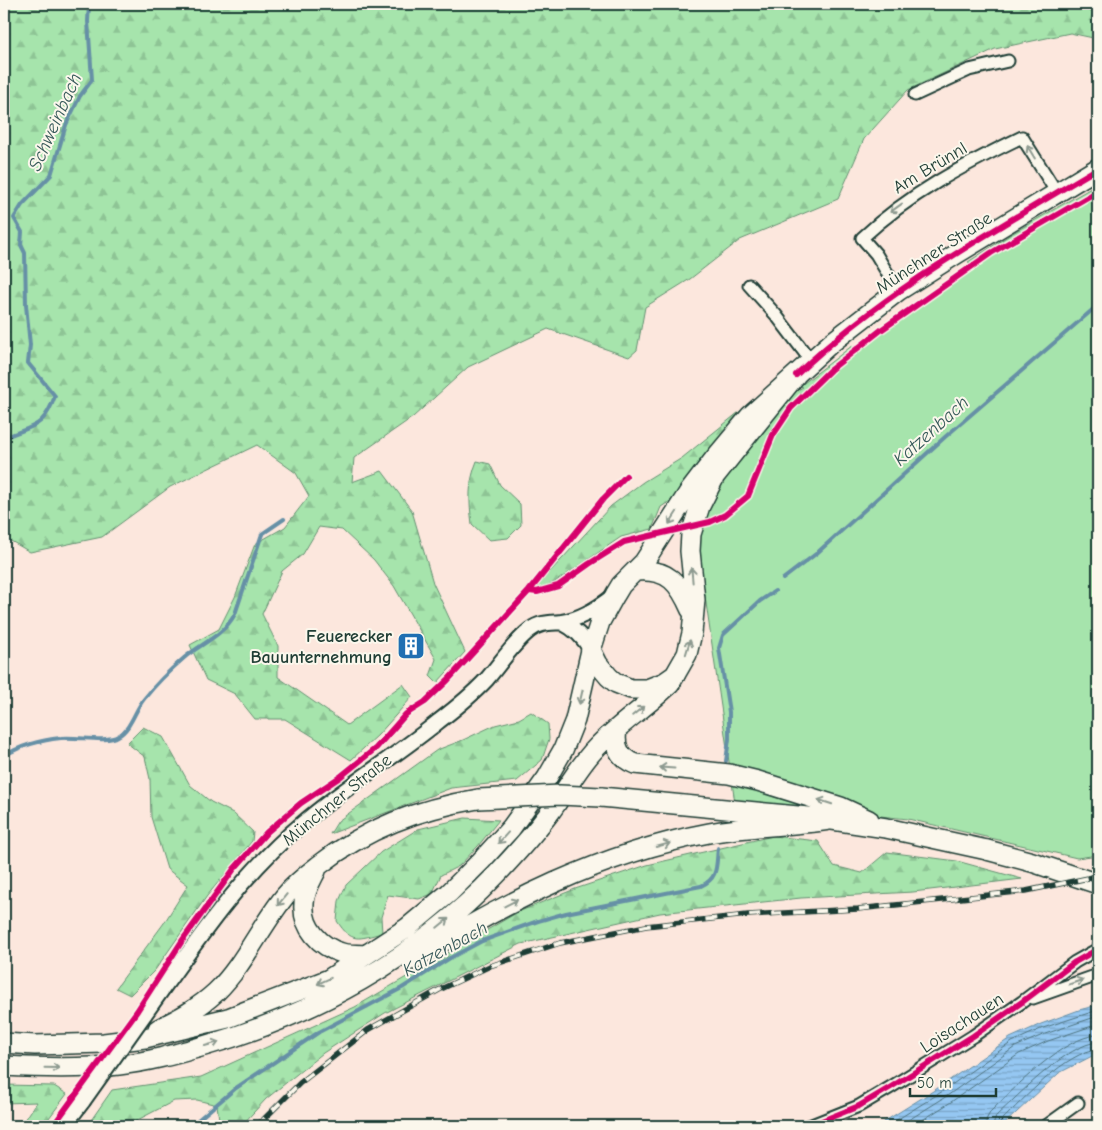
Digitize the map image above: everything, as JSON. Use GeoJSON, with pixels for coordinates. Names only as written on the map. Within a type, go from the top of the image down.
{"type":"FeatureCollection","features":[{"type":"Feature","properties":{"kind":"main road","name":"Münchner Straße"},"geometry":{"type":"LineString","coordinates":[[637,571],[656,543],[695,499],[715,458],[750,416],[831,343],[898,291],[1098,168]]}},
{"type":"Feature","properties":{"kind":"main road"},"geometry":{"type":"LineString","coordinates":[[4,1066],[82,1068],[121,1065],[169,1056],[231,1038],[290,1016],[340,993],[375,972],[462,908],[495,875],[548,815],[578,770],[596,748],[670,684],[690,644],[695,600],[690,551],[695,499]]}},
{"type":"Feature","properties":{"kind":"main road"},"geometry":{"type":"LineString","coordinates":[[4,1043],[74,1045],[145,1038],[228,1018],[329,979],[407,928],[449,892],[481,861],[531,803],[563,750],[575,720],[591,650],[600,622],[621,585],[637,571],[653,571],[672,579],[684,593],[693,616]]}},
{"type":"Feature","properties":{"kind":"main road"},"geometry":{"type":"LineString","coordinates":[[591,650],[598,664],[609,677],[616,683],[630,689],[647,689],[675,675]]}},
{"type":"Feature","properties":{"kind":"main road"},"geometry":{"type":"LineString","coordinates":[[617,730],[616,746],[620,754],[629,762],[729,774],[758,781],[841,807],[886,828]]}},
{"type":"Feature","properties":{"kind":"main road"},"geometry":{"type":"LineString","coordinates":[[145,1038],[158,1028],[203,1004],[216,992],[233,973],[270,915],[304,876],[353,841],[373,830],[426,810],[478,799],[560,795],[601,796],[788,814],[886,828],[987,850],[1032,862],[1098,884]]}},
{"type":"Feature","properties":{"kind":"main road"},"geometry":{"type":"LineString","coordinates":[[375,972],[401,967],[503,908],[544,887],[609,861],[658,845],[709,833],[829,820]]}},
{"type":"Feature","properties":{"kind":"main road"},"geometry":{"type":"LineString","coordinates":[[318,866],[305,894],[304,904],[307,924],[320,941],[330,948],[343,953],[366,955]]}},
{"type":"Feature","properties":{"kind":"street"},"geometry":{"type":"LineString","coordinates":[[915,95],[970,70],[1008,61]]}},
{"type":"Feature","properties":{"kind":"street","name":"Am Brünnl"},"geometry":{"type":"LineString","coordinates":[[898,291],[876,254],[862,238],[883,218],[916,194],[950,173],[1022,137],[1057,193]]}},
{"type":"Feature","properties":{"kind":"street"},"geometry":{"type":"LineString","coordinates":[[749,285],[776,315],[811,361]]}},
{"type":"Feature","properties":{"kind":"street","name":"Münchner Straße"},"geometry":{"type":"LineString","coordinates":[[64,1126],[185,957],[230,898],[259,866],[302,824],[362,777],[439,722],[486,680],[530,630],[545,623],[561,622],[589,612],[614,595]]}},
{"type":"Feature","properties":{"kind":"street"},"geometry":{"type":"LineString","coordinates":[[561,622],[572,627],[580,634],[591,650]]}},
{"type":"Feature","properties":{"kind":"street","name":"Loisachauen"},"geometry":{"type":"LineString","coordinates":[[809,1126],[859,1106],[973,1036],[1075,962],[1098,948]]}},
{"type":"Feature","properties":{"kind":"street","name":"Loisachauen"},"geometry":{"type":"LineString","coordinates":[[1022,1002],[1098,975]]}},
{"type":"Feature","properties":{"kind":"street"},"geometry":{"type":"LineString","coordinates":[[1046,1126],[1078,1103]]}},
{"type":"Feature","properties":{"kind":"green space"},"geometry":{"type":"Polygon","coordinates":[[[4,4],[1070,4],[1071,6],[1098,13],[1098,39],[1070,33],[995,49],[908,90],[864,139],[838,199],[740,240],[690,279],[645,307],[637,350],[629,357],[548,329],[468,367],[413,417],[354,458],[352,482],[382,471],[412,511],[433,583],[465,652],[437,683],[430,676],[436,659],[394,586],[374,560],[342,530],[319,527],[303,554],[282,571],[262,614],[278,646],[278,677],[347,725],[403,684],[412,697],[378,735],[351,760],[285,719],[255,719],[235,694],[206,680],[190,645],[219,629],[235,597],[255,544],[285,527],[309,496],[296,473],[257,445],[170,487],[102,537],[30,552],[4,537],[4,4]]]}},
{"type":"Feature","properties":{"kind":"green space"},"geometry":{"type":"Polygon","coordinates":[[[1098,184],[1098,188],[971,263],[968,262],[1011,234],[1098,184]]]}},
{"type":"Feature","properties":{"kind":"green space"},"geometry":{"type":"Polygon","coordinates":[[[1098,191],[1098,855],[1077,858],[908,819],[834,811],[737,817],[698,548],[705,507],[715,485],[789,395],[803,387],[800,386],[853,345],[854,348],[823,374],[881,330],[991,253],[1098,191]]]}},
{"type":"Feature","properties":{"kind":"green space"},"geometry":{"type":"Polygon","coordinates":[[[744,408],[704,456],[675,498],[661,507],[652,529],[621,537],[555,582],[538,589],[536,587],[611,506],[643,482],[682,458],[744,408]]]}},
{"type":"Feature","properties":{"kind":"green space"},"geometry":{"type":"Polygon","coordinates":[[[477,461],[490,464],[500,485],[520,504],[521,525],[508,538],[489,540],[472,524],[470,492],[477,461]]]}},
{"type":"Feature","properties":{"kind":"green space"},"geometry":{"type":"Polygon","coordinates":[[[531,712],[548,724],[549,739],[542,760],[517,781],[451,788],[330,834],[338,821],[437,750],[495,725],[519,719],[531,712]]]}},
{"type":"Feature","properties":{"kind":"green space"},"geometry":{"type":"Polygon","coordinates":[[[143,727],[163,737],[190,785],[211,802],[233,813],[253,832],[252,841],[207,896],[155,970],[130,995],[116,988],[164,923],[188,885],[167,869],[151,817],[150,779],[145,757],[127,743],[143,727]]]}},
{"type":"Feature","properties":{"kind":"green space"},"geometry":{"type":"Polygon","coordinates":[[[465,818],[499,820],[459,866],[441,875],[432,894],[419,899],[388,895],[381,917],[382,933],[356,938],[342,928],[337,921],[339,901],[346,885],[381,852],[418,829],[465,818]]]}},
{"type":"Feature","properties":{"kind":"green space"},"geometry":{"type":"Polygon","coordinates":[[[773,836],[818,841],[834,866],[862,873],[887,852],[957,861],[1022,879],[913,892],[801,898],[660,913],[521,944],[385,1013],[323,1053],[266,1099],[241,1126],[220,1126],[217,1105],[197,1100],[174,1101],[126,1126],[87,1126],[112,1090],[201,1077],[355,1007],[518,912],[575,889],[647,865],[773,836]]]}},
{"type":"Feature","properties":{"kind":"green space"},"geometry":{"type":"Polygon","coordinates":[[[4,1085],[54,1086],[67,1094],[43,1126],[21,1126],[37,1102],[4,1103],[4,1085]]]}},
{"type":"Feature","properties":{"kind":"water"},"geometry":{"type":"Polygon","coordinates":[[[1098,1005],[1098,1053],[1059,1073],[1002,1126],[877,1126],[941,1086],[1010,1038],[1041,1024],[1098,1005]]]}},
{"type":"Feature","properties":{"kind":"waterway","name":"Schweinbach"},"geometry":{"type":"LineString","coordinates":[[4,438],[36,425],[41,421],[51,407],[55,396],[28,363],[30,345],[26,305],[25,253],[21,245],[22,232],[14,218],[22,205],[51,175],[66,125],[80,96],[92,80],[88,21],[89,4]]}},
{"type":"Feature","properties":{"kind":"waterway","name":"Katzenbach"},"geometry":{"type":"LineString","coordinates":[[783,579],[817,553],[945,437],[1098,305]]}},
{"type":"Feature","properties":{"kind":"waterway"},"geometry":{"type":"LineString","coordinates":[[4,756],[24,746],[46,740],[61,738],[107,739],[122,733],[153,688],[184,658],[218,634],[230,622],[235,614],[262,534],[284,519]]}},
{"type":"Feature","properties":{"kind":"waterway","name":"Katzenbach"},"geometry":{"type":"LineString","coordinates":[[726,761],[729,739],[729,712],[719,648],[723,635],[760,601],[775,591]]}},
{"type":"Feature","properties":{"kind":"waterway","name":"Katzenbach"},"geometry":{"type":"LineString","coordinates":[[193,1124],[236,1088],[319,1032],[402,988],[450,958],[482,941],[566,913],[701,886],[707,883],[714,875],[718,848]]}},
{"type":"Feature","properties":{"kind":"railway"},"geometry":{"type":"LineString","coordinates":[[257,1126],[300,1083],[368,1030],[439,990],[490,966],[560,943],[646,926],[748,915],[858,909],[1026,891],[1098,876]]}},
{"type":"Feature","properties":{"kind":"cycle path"},"geometry":{"type":"LineString","coordinates":[[796,375],[830,344],[903,289],[941,263],[1098,168]]}},
{"type":"Feature","properties":{"kind":"cycle path"},"geometry":{"type":"LineString","coordinates":[[529,591],[537,592],[558,586],[624,542],[710,522],[725,515],[748,496],[773,435],[791,408],[830,370],[881,330],[991,253],[1098,191]]}},
{"type":"Feature","properties":{"kind":"cycle path"},"geometry":{"type":"LineString","coordinates":[[53,1126],[137,1011],[182,941],[234,869],[267,832],[301,803],[340,777],[376,748],[406,714],[425,702],[448,680],[529,591],[603,499],[626,476]]}},
{"type":"Feature","properties":{"kind":"cycle path"},"geometry":{"type":"LineString","coordinates":[[809,1126],[859,1106],[891,1087],[973,1036],[1075,962],[1098,949]]}},
{"type":"Feature","properties":{"kind":"place","name":"Feuerecker Bauunternehmung"},"geometry":{"type":"Point","coordinates":[411,646]}}]}
